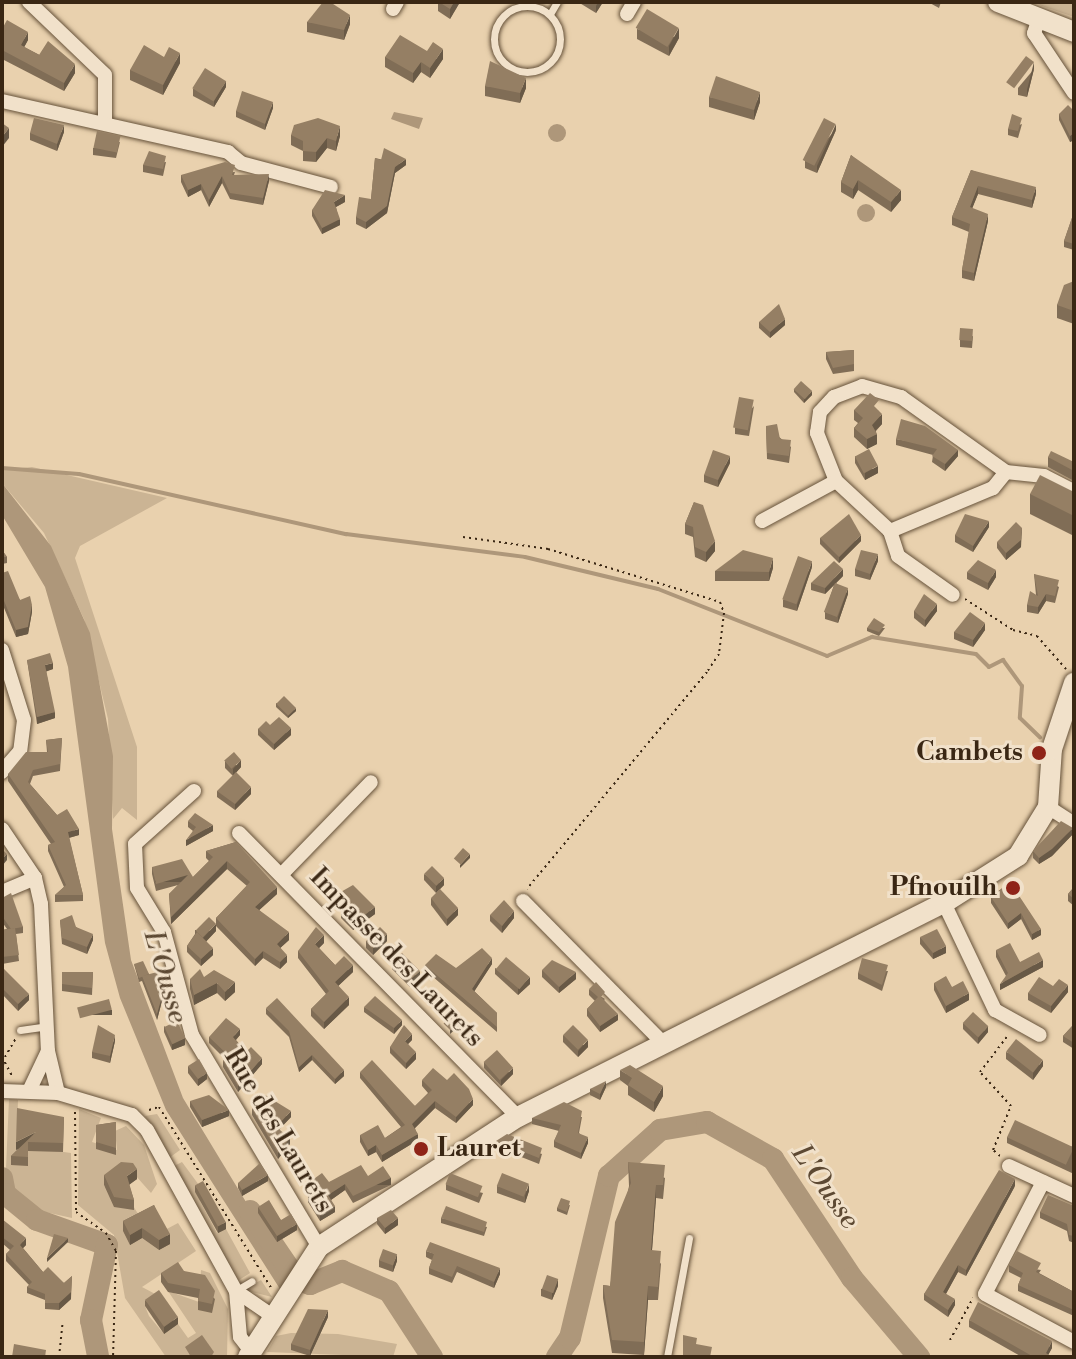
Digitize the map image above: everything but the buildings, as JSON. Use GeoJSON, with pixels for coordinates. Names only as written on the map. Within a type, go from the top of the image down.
{"type":"FeatureCollection","features":[{"type":"Feature","properties":{"kind":"street"},"geometry":{"type":"LineString","coordinates":[[29,2],[105,75],[105,121]]}},
{"type":"Feature","properties":{"kind":"street"},"geometry":{"type":"LineString","coordinates":[[998,2],[1038,21],[1074,32]]}},
{"type":"Feature","properties":{"kind":"street"},"geometry":{"type":"LineString","coordinates":[[1038,21],[1042,48],[1074,93]]}},
{"type":"Feature","properties":{"kind":"street"},"geometry":{"type":"LineString","coordinates":[[2,101],[105,121],[331,187]]}},
{"type":"Feature","properties":{"kind":"street"},"geometry":{"type":"LineString","coordinates":[[953,595],[898,556],[890,531],[836,481],[817,433],[820,412],[834,397],[862,386],[901,397],[1006,472],[1044,476],[1074,491]]}},
{"type":"Feature","properties":{"kind":"street"},"geometry":{"type":"LineString","coordinates":[[890,531],[993,488],[1006,472]]}},
{"type":"Feature","properties":{"kind":"street"},"geometry":{"type":"LineString","coordinates":[[762,521],[836,481]]}},
{"type":"Feature","properties":{"kind":"street"},"geometry":{"type":"LineString","coordinates":[[2,650],[24,720],[20,751],[2,772]]}},
{"type":"Feature","properties":{"kind":"street"},"geometry":{"type":"LineString","coordinates":[[249,1354],[279,1302],[319,1247],[518,1117],[944,903],[1018,856],[1048,807],[1052,749],[1074,681]]}},
{"type":"Feature","properties":{"kind":"street"},"geometry":{"type":"LineString","coordinates":[[281,875],[371,782]]}},
{"type":"Feature","properties":{"kind":"street","name":"Rue des Laurets"},"geometry":{"type":"LineString","coordinates":[[194,791],[135,844],[137,888],[164,932],[192,1035],[319,1247]]}},
{"type":"Feature","properties":{"kind":"street"},"geometry":{"type":"LineString","coordinates":[[1048,807],[1074,824]]}},
{"type":"Feature","properties":{"kind":"street"},"geometry":{"type":"LineString","coordinates":[[2,829],[35,878],[48,1051],[58,1093]]}},
{"type":"Feature","properties":{"kind":"street","name":"Impasse des Laurets"},"geometry":{"type":"LineString","coordinates":[[239,833],[518,1117]]}},
{"type":"Feature","properties":{"kind":"street"},"geometry":{"type":"LineString","coordinates":[[2,892],[35,878]]}},
{"type":"Feature","properties":{"kind":"street"},"geometry":{"type":"LineString","coordinates":[[523,901],[663,1043]]}},
{"type":"Feature","properties":{"kind":"street"},"geometry":{"type":"LineString","coordinates":[[944,903],[995,1010],[1015,1026],[1040,1035]]}},
{"type":"Feature","properties":{"kind":"street"},"geometry":{"type":"LineString","coordinates":[[15,1091],[48,1051]]}},
{"type":"Feature","properties":{"kind":"street"},"geometry":{"type":"LineString","coordinates":[[15,1091],[58,1093],[132,1115],[147,1130],[236,1291],[240,1337],[249,1354]]}},
{"type":"Feature","properties":{"kind":"street"},"geometry":{"type":"LineString","coordinates":[[1009,1166],[1074,1196]]}},
{"type":"Feature","properties":{"kind":"street"},"geometry":{"type":"LineString","coordinates":[[1043,1182],[985,1294],[1074,1342]]}},
{"type":"Feature","properties":{"kind":"street"},"geometry":{"type":"LineString","coordinates":[[236,1291],[279,1302]]}},
{"type":"Feature","properties":{"kind":"lane"},"geometry":{"type":"LineString","coordinates":[[550,14],[557,2]]}},
{"type":"Feature","properties":{"kind":"lane"},"geometry":{"type":"LineString","coordinates":[[510,11],[550,14],[561,32],[549,66],[516,68],[495,53],[489,37],[497,19],[510,11]]}},
{"type":"Feature","properties":{"kind":"lane"},"geometry":{"type":"LineString","coordinates":[[20,1030],[47,1026]]}},
{"type":"Feature","properties":{"kind":"lane"},"geometry":{"type":"LineString","coordinates":[[667,1357],[689,1238]]}},
{"type":"Feature","properties":{"kind":"lane"},"geometry":{"type":"LineString","coordinates":[[236,1291],[252,1281]]}},
{"type":"Feature","properties":{"kind":"path"},"geometry":{"type":"LineString","coordinates":[[463,537],[548,549],[720,602],[724,613],[713,663],[523,901]]}},
{"type":"Feature","properties":{"kind":"path"},"geometry":{"type":"LineString","coordinates":[[953,595],[1037,636],[1074,681]]}},
{"type":"Feature","properties":{"kind":"path"},"geometry":{"type":"LineString","coordinates":[[1009,1166],[993,1150],[1011,1106],[980,1072],[1015,1026]]}},
{"type":"Feature","properties":{"kind":"path"},"geometry":{"type":"LineString","coordinates":[[15,1091],[3,1057],[20,1030]]}},
{"type":"Feature","properties":{"kind":"path"},"geometry":{"type":"LineString","coordinates":[[78,1099],[76,1212],[106,1233],[116,1251],[113,1357]]}},
{"type":"Feature","properties":{"kind":"path"},"geometry":{"type":"LineString","coordinates":[[132,1115],[159,1107],[279,1302]]}},
{"type":"Feature","properties":{"kind":"path"},"geometry":{"type":"LineString","coordinates":[[950,1340],[975,1296],[985,1294]]}},
{"type":"Feature","properties":{"kind":"path"},"geometry":{"type":"LineString","coordinates":[[59,1357],[63,1321]]}},
{"type":"Feature","properties":{"kind":"shaded area"},"geometry":{"type":"Polygon","coordinates":[[[1034,2],[1074,2],[1074,17],[1042,6],[1034,2]]]}},
{"type":"Feature","properties":{"kind":"shaded area"},"geometry":{"type":"Polygon","coordinates":[[[394,112],[423,118],[419,129],[391,119],[394,112]]]}},
{"type":"Feature","properties":{"kind":"shaded area"},"geometry":{"type":"Polygon","coordinates":[[[557,124],[566,133],[557,142],[548,133],[557,124]]]}},
{"type":"Feature","properties":{"kind":"shaded area"},"geometry":{"type":"Polygon","coordinates":[[[866,204],[875,213],[866,222],[857,213],[866,204]]]}},
{"type":"Feature","properties":{"kind":"shaded area"},"geometry":{"type":"Polygon","coordinates":[[[32,467],[167,498],[80,546],[75,558],[137,747],[137,820],[122,808],[113,819],[108,719],[84,619],[44,533],[2,483],[2,470],[32,467]]]}},
{"type":"Feature","properties":{"kind":"shaded area","name":"L'Ousse"},"geometry":{"type":"Polygon","coordinates":[[[2,483],[51,546],[90,633],[113,756],[112,829],[131,960],[183,1098],[272,1245],[297,1263],[280,1289],[166,1110],[120,998],[105,943],[68,667],[45,587],[2,515],[2,483]]]}},
{"type":"Feature","properties":{"kind":"shaded area"},"geometry":{"type":"Polygon","coordinates":[[[9,1099],[18,1100],[16,1165],[28,1147],[71,1153],[72,1218],[36,1210],[15,1189],[6,1168],[9,1099]]]}},
{"type":"Feature","properties":{"kind":"shaded area"},"geometry":{"type":"Polygon","coordinates":[[[79,1109],[101,1118],[92,1142],[117,1150],[115,1131],[126,1126],[144,1145],[157,1184],[151,1193],[128,1167],[105,1178],[104,1186],[132,1204],[143,1222],[130,1244],[142,1238],[159,1250],[170,1244],[163,1231],[178,1223],[196,1251],[142,1287],[159,1296],[145,1306],[149,1316],[164,1334],[178,1324],[188,1338],[196,1333],[168,1291],[199,1302],[201,1270],[210,1273],[228,1309],[227,1357],[166,1357],[125,1298],[114,1235],[78,1205],[79,1109]]]}},
{"type":"Feature","properties":{"kind":"shaded area"},"geometry":{"type":"Polygon","coordinates":[[[157,1114],[180,1150],[169,1158],[145,1116],[157,1114]]]}},
{"type":"Feature","properties":{"kind":"shaded area"},"geometry":{"type":"Polygon","coordinates":[[[182,1162],[210,1200],[200,1201],[217,1233],[226,1229],[250,1273],[236,1282],[172,1167],[182,1162]]]}},
{"type":"Feature","properties":{"kind":"shaded area"},"geometry":{"type":"Polygon","coordinates":[[[261,1280],[272,1297],[244,1290],[261,1280]]]}},
{"type":"Feature","properties":{"kind":"shaded area"},"geometry":{"type":"Polygon","coordinates":[[[291,1333],[338,1334],[397,1344],[393,1357],[267,1352],[276,1336],[291,1333]]]}},
{"type":"Feature","properties":{"kind":"waterway"},"geometry":{"type":"LineString","coordinates":[[2,468],[79,474],[346,534],[525,557],[658,589],[827,656],[872,637],[976,654],[989,667],[1003,660],[1022,686],[1020,718],[1040,737]]}},
{"type":"Feature","properties":{"kind":"waterway","name":"L'Ousse"},"geometry":{"type":"LineString","coordinates":[[557,1357],[570,1338],[609,1176],[660,1130],[707,1122],[773,1159],[852,1278],[919,1357]]}},
{"type":"Feature","properties":{"kind":"waterway"},"geometry":{"type":"LineString","coordinates":[[2,1178],[5,1194],[37,1220],[107,1245],[91,1320],[98,1357]]}},
{"type":"Feature","properties":{"kind":"waterway","name":"L'Ousse"},"geometry":{"type":"LineString","coordinates":[[250,1211],[297,1280],[310,1284],[342,1271],[389,1291],[432,1357]]}},
{"type":"Feature","properties":{"kind":"place","name":"Cambets"},"geometry":{"type":"Point","coordinates":[1039,753]}},
{"type":"Feature","properties":{"kind":"place","name":"Pfnouilh"},"geometry":{"type":"Point","coordinates":[1013,888]}},
{"type":"Feature","properties":{"kind":"place","name":"Lauret"},"geometry":{"type":"Point","coordinates":[421,1149]}}]}
